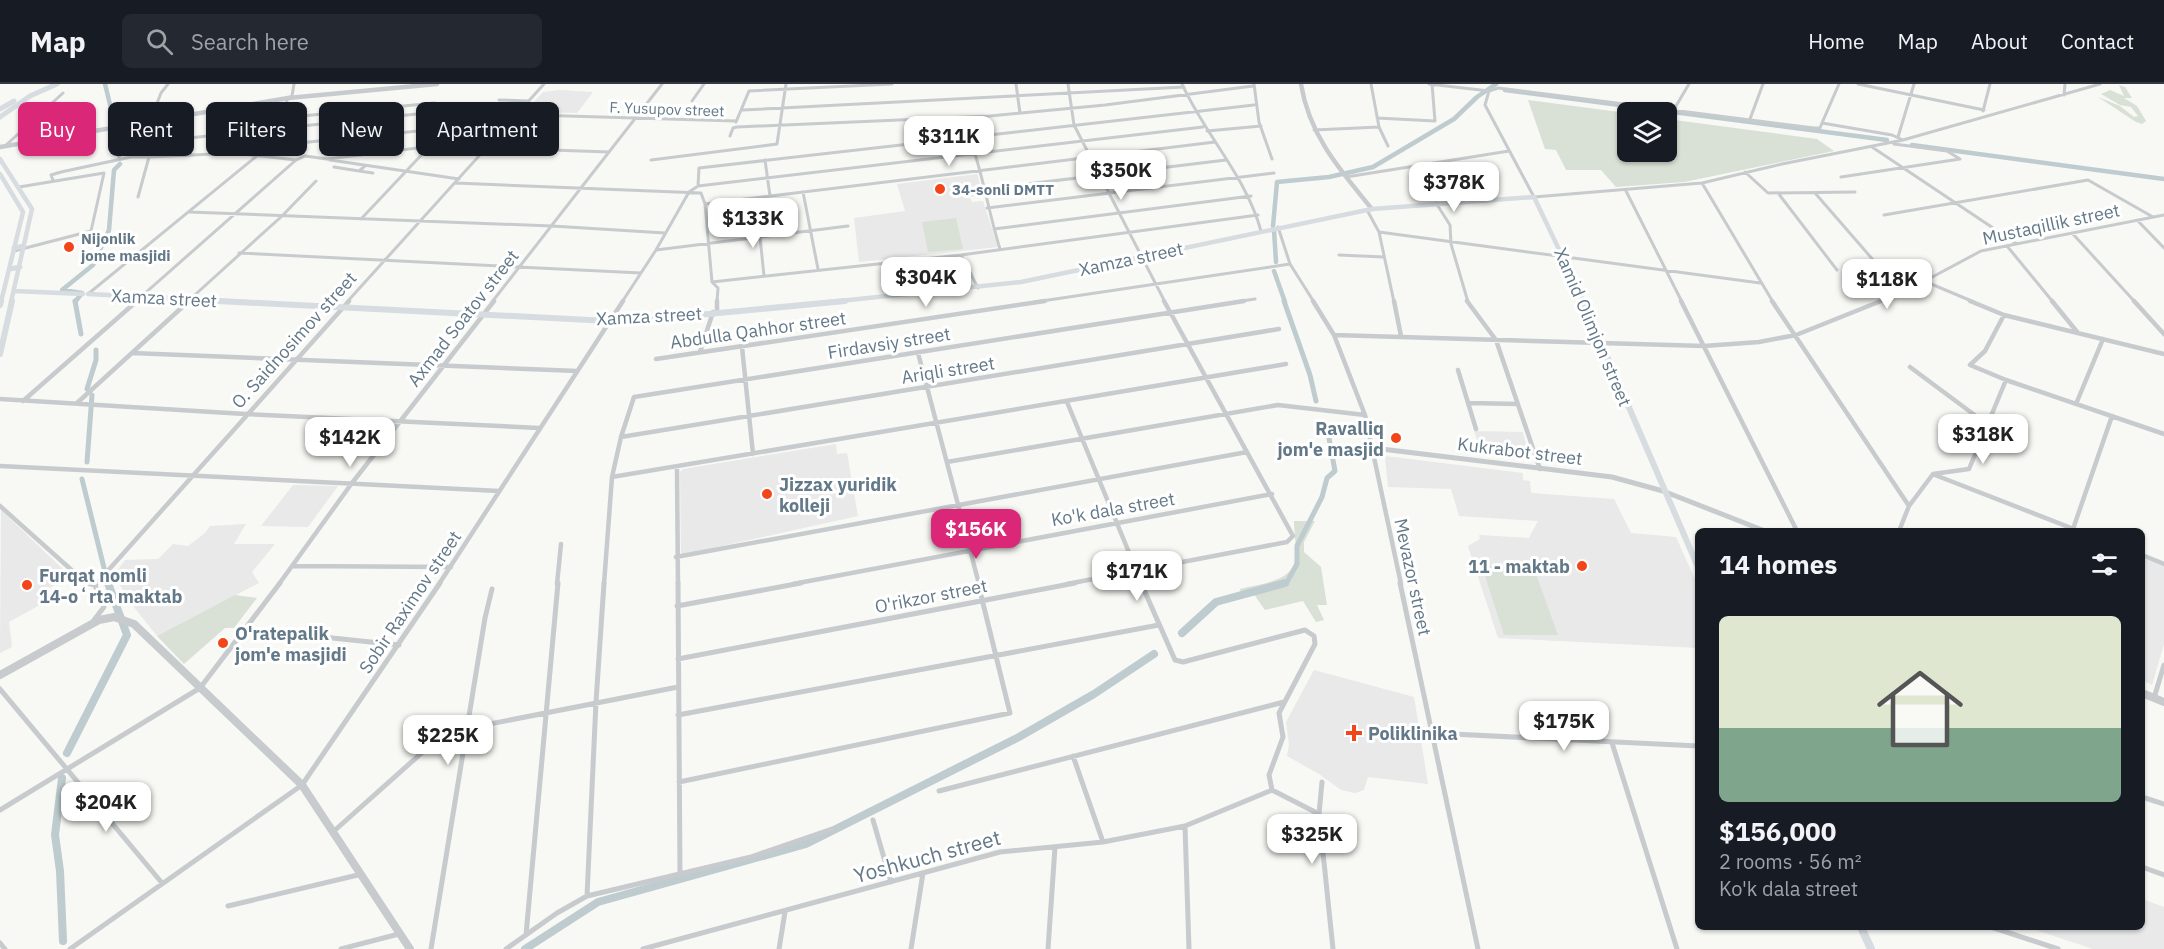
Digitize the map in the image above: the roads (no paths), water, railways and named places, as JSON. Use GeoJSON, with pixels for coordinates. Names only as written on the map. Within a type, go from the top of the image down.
{"type":"FeatureCollection","features":[{"type":"Feature","properties":{"kind":"main road"},"geometry":{"type":"LineString","coordinates":[[0,110],[48,84]]}},
{"type":"Feature","properties":{"kind":"main road"},"geometry":{"type":"LineString","coordinates":[[0,117],[37,92],[57,84]]}},
{"type":"Feature","properties":{"kind":"main road"},"geometry":{"type":"LineString","coordinates":[[0,159],[32,209],[0,354]]}},
{"type":"Feature","properties":{"kind":"main road"},"geometry":{"type":"LineString","coordinates":[[0,174],[23,212],[0,305]]}},
{"type":"Feature","properties":{"kind":"main road","name":"Xamza street"},"geometry":{"type":"LineString","coordinates":[[14,291],[609,321],[655,319],[978,288],[1021,282],[1370,209],[1533,197]]}},
{"type":"Feature","properties":{"kind":"main road","name":"Xamid Olimjon street"},"geometry":{"type":"LineString","coordinates":[[1533,197],[1565,259],[1695,560]]}},
{"type":"Feature","properties":{"kind":"main road"},"geometry":{"type":"LineString","coordinates":[[14,249],[24,247]]}},
{"type":"Feature","properties":{"kind":"main road"},"geometry":{"type":"LineString","coordinates":[[9,269],[20,267]]}},
{"type":"Feature","properties":{"kind":"main road"},"geometry":{"type":"LineString","coordinates":[[1862,930],[1870,949]]}},
{"type":"Feature","properties":{"kind":"street"},"geometry":{"type":"LineString","coordinates":[[157,102],[168,84]]}},
{"type":"Feature","properties":{"kind":"street"},"geometry":{"type":"LineString","coordinates":[[287,102],[292,96],[294,84]]}},
{"type":"Feature","properties":{"kind":"street"},"geometry":{"type":"LineString","coordinates":[[194,114],[288,98],[437,84]]}},
{"type":"Feature","properties":{"kind":"street","name":"O. Saidnosimov street"},"geometry":{"type":"LineString","coordinates":[[528,101],[544,84]]}},
{"type":"Feature","properties":{"kind":"street","name":"Axmad Soatov street"},"geometry":{"type":"LineString","coordinates":[[0,810],[200,687],[293,566],[352,483],[402,422],[662,84]]}},
{"type":"Feature","properties":{"kind":"street"},"geometry":{"type":"LineString","coordinates":[[692,101],[704,84]]}},
{"type":"Feature","properties":{"kind":"street"},"geometry":{"type":"LineString","coordinates":[[651,160],[777,144],[786,84]]}},
{"type":"Feature","properties":{"kind":"street"},"geometry":{"type":"LineString","coordinates":[[737,127],[736,122],[749,92],[892,84]]}},
{"type":"Feature","properties":{"kind":"street"},"geometry":{"type":"LineString","coordinates":[[1016,84],[1020,113]]}},
{"type":"Feature","properties":{"kind":"street"},"geometry":{"type":"LineString","coordinates":[[1068,84],[1074,125],[1154,283],[1225,415],[1272,494]]}},
{"type":"Feature","properties":{"kind":"street"},"geometry":{"type":"LineString","coordinates":[[1215,84],[1215,90]]}},
{"type":"Feature","properties":{"kind":"street"},"geometry":{"type":"LineString","coordinates":[[1301,84],[1302,102],[1314,130],[1333,162],[1370,209],[1378,232],[1401,336]]}},
{"type":"Feature","properties":{"kind":"street"},"geometry":{"type":"LineString","coordinates":[[1371,84],[1379,127],[1388,146]]}},
{"type":"Feature","properties":{"kind":"street"},"geometry":{"type":"LineString","coordinates":[[1377,118],[1437,120],[1430,84],[1489,91],[1505,89],[1617,104]]}},
{"type":"Feature","properties":{"kind":"street"},"geometry":{"type":"LineString","coordinates":[[1505,89],[1509,84]]}},
{"type":"Feature","properties":{"kind":"street"},"geometry":{"type":"LineString","coordinates":[[1677,104],[1689,84]]}},
{"type":"Feature","properties":{"kind":"street"},"geometry":{"type":"LineString","coordinates":[[1750,119],[1763,84]]}},
{"type":"Feature","properties":{"kind":"street"},"geometry":{"type":"LineString","coordinates":[[1677,111],[1820,128],[1839,84]]}},
{"type":"Feature","properties":{"kind":"street"},"geometry":{"type":"LineString","coordinates":[[1858,84],[1983,110]]}},
{"type":"Feature","properties":{"kind":"street"},"geometry":{"type":"LineString","coordinates":[[1898,137],[1914,84]]}},
{"type":"Feature","properties":{"kind":"street"},"geometry":{"type":"LineString","coordinates":[[1982,118],[1990,84]]}},
{"type":"Feature","properties":{"kind":"street"},"geometry":{"type":"LineString","coordinates":[[2064,84],[2064,95]]}},
{"type":"Feature","properties":{"kind":"street"},"geometry":{"type":"LineString","coordinates":[[1533,197],[1702,183],[1903,140],[2100,84]]}},
{"type":"Feature","properties":{"kind":"street"},"geometry":{"type":"LineString","coordinates":[[730,136],[733,128],[737,127],[1020,113],[1186,95],[1253,85],[1254,105],[1262,126],[1265,145],[1272,159]]}},
{"type":"Feature","properties":{"kind":"street"},"geometry":{"type":"LineString","coordinates":[[743,110],[1183,86],[1203,127],[1240,177],[1251,196],[1261,231]]}},
{"type":"Feature","properties":{"kind":"street","name":"Xamid Olimjon street"},"geometry":{"type":"LineString","coordinates":[[1489,91],[1485,105],[1533,197]]}},
{"type":"Feature","properties":{"kind":"street"},"geometry":{"type":"LineString","coordinates":[[3,147],[63,93]]}},
{"type":"Feature","properties":{"kind":"street"},"geometry":{"type":"LineString","coordinates":[[499,100],[528,101]]}},
{"type":"Feature","properties":{"kind":"street"},"geometry":{"type":"LineString","coordinates":[[307,116],[416,105]]}},
{"type":"Feature","properties":{"kind":"street"},"geometry":{"type":"LineString","coordinates":[[698,186],[699,168],[1254,105]]}},
{"type":"Feature","properties":{"kind":"street","name":"F. Yusupov street"},"geometry":{"type":"LineString","coordinates":[[307,126],[416,114]]}},
{"type":"Feature","properties":{"kind":"street","name":"F. Yusupov street"},"geometry":{"type":"LineString","coordinates":[[559,116],[736,122]]}},
{"type":"Feature","properties":{"kind":"street"},"geometry":{"type":"LineString","coordinates":[[1822,123],[1898,137],[1903,140]]}},
{"type":"Feature","properties":{"kind":"street"},"geometry":{"type":"LineString","coordinates":[[1207,131],[1262,126]]}},
{"type":"Feature","properties":{"kind":"street"},"geometry":{"type":"LineString","coordinates":[[689,192],[698,186],[1203,127]]}},
{"type":"Feature","properties":{"kind":"street"},"geometry":{"type":"LineString","coordinates":[[1314,130],[1379,127]]}},
{"type":"Feature","properties":{"kind":"street"},"geometry":{"type":"LineString","coordinates":[[3,147],[108,128]]}},
{"type":"Feature","properties":{"kind":"street"},"geometry":{"type":"LineString","coordinates":[[307,142],[416,131]]}},
{"type":"Feature","properties":{"kind":"street"},"geometry":{"type":"LineString","coordinates":[[705,204],[1215,142]]}},
{"type":"Feature","properties":{"kind":"street"},"geometry":{"type":"LineString","coordinates":[[1841,177],[1960,159],[1947,151],[1889,143]]}},
{"type":"Feature","properties":{"kind":"street"},"geometry":{"type":"LineString","coordinates":[[1871,147],[2017,244]]}},
{"type":"Feature","properties":{"kind":"street"},"geometry":{"type":"LineString","coordinates":[[327,159],[416,148]]}},
{"type":"Feature","properties":{"kind":"street"},"geometry":{"type":"LineString","coordinates":[[559,150],[609,152]]}},
{"type":"Feature","properties":{"kind":"street"},"geometry":{"type":"LineString","coordinates":[[1346,177],[1509,151]]}},
{"type":"Feature","properties":{"kind":"street"},"geometry":{"type":"LineString","coordinates":[[53,180],[51,175],[60,172],[131,157],[206,154]]}},
{"type":"Feature","properties":{"kind":"street"},"geometry":{"type":"LineString","coordinates":[[975,154],[986,189],[987,208],[1000,249]]}},
{"type":"Feature","properties":{"kind":"street"},"geometry":{"type":"LineString","coordinates":[[83,294],[257,156]]}},
{"type":"Feature","properties":{"kind":"street"},"geometry":{"type":"LineString","coordinates":[[271,156],[296,160]]}},
{"type":"Feature","properties":{"kind":"street"},"geometry":{"type":"LineString","coordinates":[[23,401],[139,296],[296,160],[305,156],[459,179]]}},
{"type":"Feature","properties":{"kind":"street"},"geometry":{"type":"LineString","coordinates":[[361,219],[421,156]]}},
{"type":"Feature","properties":{"kind":"street","name":"O. Saidnosimov street"},"geometry":{"type":"LineString","coordinates":[[96,585],[100,577],[244,414],[480,156]]}},
{"type":"Feature","properties":{"kind":"street"},"geometry":{"type":"LineString","coordinates":[[138,197],[149,157]]}},
{"type":"Feature","properties":{"kind":"street"},"geometry":{"type":"LineString","coordinates":[[765,160],[770,196]]}},
{"type":"Feature","properties":{"kind":"street"},"geometry":{"type":"LineString","coordinates":[[986,189],[1226,160]]}},
{"type":"Feature","properties":{"kind":"street"},"geometry":{"type":"LineString","coordinates":[[359,171],[365,166]]}},
{"type":"Feature","properties":{"kind":"street"},"geometry":{"type":"LineString","coordinates":[[334,167],[372,173]]}},
{"type":"Feature","properties":{"kind":"street"},"geometry":{"type":"LineString","coordinates":[[19,187],[104,172],[92,230],[87,234],[24,247]]}},
{"type":"Feature","properties":{"kind":"street"},"geometry":{"type":"LineString","coordinates":[[1745,172],[1768,193],[1855,192]]}},
{"type":"Feature","properties":{"kind":"street"},"geometry":{"type":"LineString","coordinates":[[987,208],[1274,173]]}},
{"type":"Feature","properties":{"kind":"street"},"geometry":{"type":"LineString","coordinates":[[1884,215],[2088,180],[2153,217]]}},
{"type":"Feature","properties":{"kind":"street"},"geometry":{"type":"LineString","coordinates":[[77,403],[239,252],[282,216],[316,181]]}},
{"type":"Feature","properties":{"kind":"street"},"geometry":{"type":"LineString","coordinates":[[455,183],[701,193],[705,204],[712,282],[718,288],[715,312],[700,352]]}},
{"type":"Feature","properties":{"kind":"street"},"geometry":{"type":"LineString","coordinates":[[1702,183],[1761,283],[1909,506]]}},
{"type":"Feature","properties":{"kind":"street"},"geometry":{"type":"LineString","coordinates":[[1626,191],[1795,528]]}},
{"type":"Feature","properties":{"kind":"street","name":"Sobir Raximov street"},"geometry":{"type":"LineString","coordinates":[[70,949],[302,785],[451,567],[656,250],[689,192]]}},
{"type":"Feature","properties":{"kind":"street"},"geometry":{"type":"LineString","coordinates":[[803,192],[818,269]]}},
{"type":"Feature","properties":{"kind":"street"},"geometry":{"type":"LineString","coordinates":[[1778,193],[1837,270]]}},
{"type":"Feature","properties":{"kind":"street"},"geometry":{"type":"LineString","coordinates":[[1815,193],[1881,269],[1908,290]]}},
{"type":"Feature","properties":{"kind":"street"},"geometry":{"type":"LineString","coordinates":[[994,229],[1251,196]]}},
{"type":"Feature","properties":{"kind":"street"},"geometry":{"type":"LineString","coordinates":[[756,198],[764,276]]}},
{"type":"Feature","properties":{"kind":"street"},"geometry":{"type":"LineString","coordinates":[[1436,203],[1449,225],[1451,243],[1468,303],[1496,340],[1540,469]]}},
{"type":"Feature","properties":{"kind":"street"},"geometry":{"type":"LineString","coordinates":[[189,212],[552,226],[665,233]]}},
{"type":"Feature","properties":{"kind":"street"},"geometry":{"type":"LineString","coordinates":[[712,282],[961,255],[1258,215]]}},
{"type":"Feature","properties":{"kind":"street","name":"Mustaqillik street"},"geometry":{"type":"LineString","coordinates":[[1334,335],[1704,346],[1759,342],[1796,335],[1908,290],[1981,251],[2164,215]]}},
{"type":"Feature","properties":{"kind":"street"},"geometry":{"type":"LineString","coordinates":[[2137,220],[2164,248]]}},
{"type":"Feature","properties":{"kind":"street"},"geometry":{"type":"LineString","coordinates":[[656,250],[848,226]]}},
{"type":"Feature","properties":{"kind":"street","name":"Mevazor street"},"geometry":{"type":"LineString","coordinates":[[1278,227],[1290,264],[1334,335],[1365,416],[1478,949]]}},
{"type":"Feature","properties":{"kind":"street"},"geometry":{"type":"LineString","coordinates":[[1378,232],[1565,259],[1761,283]]}},
{"type":"Feature","properties":{"kind":"street"},"geometry":{"type":"LineString","coordinates":[[2072,233],[2164,334]]}},
{"type":"Feature","properties":{"kind":"street"},"geometry":{"type":"LineString","coordinates":[[2007,246],[2078,333]]}},
{"type":"Feature","properties":{"kind":"street"},"geometry":{"type":"LineString","coordinates":[[239,252],[640,273]]}},
{"type":"Feature","properties":{"kind":"street"},"geometry":{"type":"LineString","coordinates":[[961,255],[978,288]]}},
{"type":"Feature","properties":{"kind":"street"},"geometry":{"type":"LineString","coordinates":[[1339,255],[1384,257]]}},
{"type":"Feature","properties":{"kind":"street","name":"Abdulla Qahhor street"},"geometry":{"type":"LineString","coordinates":[[656,358],[1290,264]]}},
{"type":"Feature","properties":{"kind":"street"},"geometry":{"type":"LineString","coordinates":[[1924,281],[2004,315],[2164,354]]}},
{"type":"Feature","properties":{"kind":"street","name":"Firdavsiy street"},"geometry":{"type":"LineString","coordinates":[[621,437],[634,397],[1256,299]]}},
{"type":"Feature","properties":{"kind":"street"},"geometry":{"type":"LineString","coordinates":[[2004,315],[1985,351],[1971,365],[2006,380],[2164,434]]}},
{"type":"Feature","properties":{"kind":"street","name":"Ariqli street"},"geometry":{"type":"LineString","coordinates":[[621,437],[1279,329]]}},
{"type":"Feature","properties":{"kind":"street"},"geometry":{"type":"LineString","coordinates":[[2076,404],[2103,339]]}},
{"type":"Feature","properties":{"kind":"street"},"geometry":{"type":"LineString","coordinates":[[742,347],[753,454]]}},
{"type":"Feature","properties":{"kind":"street"},"geometry":{"type":"LineString","coordinates":[[132,353],[577,371]]}},
{"type":"Feature","properties":{"kind":"street"},"geometry":{"type":"LineString","coordinates":[[679,782],[1010,713],[959,504],[918,353]]}},
{"type":"Feature","properties":{"kind":"street"},"geometry":{"type":"LineString","coordinates":[[612,477],[1286,364]]}},
{"type":"Feature","properties":{"kind":"street"},"geometry":{"type":"LineString","coordinates":[[1910,367],[1988,425]]}},
{"type":"Feature","properties":{"kind":"street"},"geometry":{"type":"LineString","coordinates":[[1458,370],[1476,429]]}},
{"type":"Feature","properties":{"kind":"street"},"geometry":{"type":"LineString","coordinates":[[1900,528],[1909,506],[1933,474],[1969,469],[2006,380]]}},
{"type":"Feature","properties":{"kind":"street"},"geometry":{"type":"LineString","coordinates":[[0,399],[244,414],[539,428]]}},
{"type":"Feature","properties":{"kind":"street"},"geometry":{"type":"LineString","coordinates":[[1067,402],[1115,522],[1175,660],[1179,662],[1305,630],[1314,636],[1315,644],[1279,713],[1283,737],[1269,775],[1272,789],[1319,814]]}},
{"type":"Feature","properties":{"kind":"street"},"geometry":{"type":"LineString","coordinates":[[1468,404],[1518,404]]}},
{"type":"Feature","properties":{"kind":"street"},"geometry":{"type":"LineString","coordinates":[[947,462],[1278,405],[1365,416]]}},
{"type":"Feature","properties":{"kind":"street"},"geometry":{"type":"LineString","coordinates":[[2073,528],[2112,416]]}},
{"type":"Feature","properties":{"kind":"street"},"geometry":{"type":"LineString","coordinates":[[587,896],[596,702],[612,477],[621,437]]}},
{"type":"Feature","properties":{"kind":"street","name":"Kukrabot street"},"geometry":{"type":"LineString","coordinates":[[1373,448],[1612,477],[1663,490],[1758,528]]}},
{"type":"Feature","properties":{"kind":"street"},"geometry":{"type":"LineString","coordinates":[[676,557],[1247,452]]}},
{"type":"Feature","properties":{"kind":"street"},"geometry":{"type":"LineString","coordinates":[[0,466],[499,491]]}},
{"type":"Feature","properties":{"kind":"street"},"geometry":{"type":"LineString","coordinates":[[676,466],[680,875]]}},
{"type":"Feature","properties":{"kind":"street"},"geometry":{"type":"LineString","coordinates":[[1933,474],[2070,528]]}},
{"type":"Feature","properties":{"kind":"street","name":"Ko'k dala street"},"geometry":{"type":"LineString","coordinates":[[677,606],[1272,494]]}},
{"type":"Feature","properties":{"kind":"street","name":"O'rikzor street"},"geometry":{"type":"LineString","coordinates":[[678,659],[1287,542],[1293,536],[1272,494]]}},
{"type":"Feature","properties":{"kind":"street"},"geometry":{"type":"LineString","coordinates":[[0,506],[86,582],[96,585],[104,607],[93,622]]}},
{"type":"Feature","properties":{"kind":"street"},"geometry":{"type":"LineString","coordinates":[[526,935],[561,544]]}},
{"type":"Feature","properties":{"kind":"street"},"geometry":{"type":"LineString","coordinates":[[2145,556],[2164,564]]}},
{"type":"Feature","properties":{"kind":"street"},"geometry":{"type":"LineString","coordinates":[[293,566],[451,567]]}},
{"type":"Feature","properties":{"kind":"street"},"geometry":{"type":"LineString","coordinates":[[431,949],[466,729],[492,589]]}},
{"type":"Feature","properties":{"kind":"street"},"geometry":{"type":"LineString","coordinates":[[0,675],[107,616],[120,617],[134,624],[302,785],[410,949]]}},
{"type":"Feature","properties":{"kind":"street"},"geometry":{"type":"LineString","coordinates":[[678,716],[1159,625]]}},
{"type":"Feature","properties":{"kind":"street"},"geometry":{"type":"LineString","coordinates":[[246,629],[399,645]]}},
{"type":"Feature","properties":{"kind":"street"},"geometry":{"type":"LineString","coordinates":[[2154,698],[2164,666]]}},
{"type":"Feature","properties":{"kind":"street"},"geometry":{"type":"LineString","coordinates":[[334,831],[444,733],[678,687]]}},
{"type":"Feature","properties":{"kind":"street"},"geometry":{"type":"LineString","coordinates":[[0,689],[162,883]]}},
{"type":"Feature","properties":{"kind":"street"},"geometry":{"type":"LineString","coordinates":[[2145,694],[2164,702]]}},
{"type":"Feature","properties":{"kind":"street"},"geometry":{"type":"LineString","coordinates":[[939,791],[1284,702]]}},
{"type":"Feature","properties":{"kind":"street"},"geometry":{"type":"LineString","coordinates":[[1431,733],[1695,746]]}},
{"type":"Feature","properties":{"kind":"street"},"geometry":{"type":"LineString","coordinates":[[1612,743],[1677,949]]}},
{"type":"Feature","properties":{"kind":"street"},"geometry":{"type":"LineString","coordinates":[[1073,756],[1103,842]]}},
{"type":"Feature","properties":{"kind":"street"},"geometry":{"type":"LineString","coordinates":[[1322,782],[1319,814],[1333,949]]}},
{"type":"Feature","properties":{"kind":"street","name":"Yoshkuch street"},"geometry":{"type":"LineString","coordinates":[[643,949],[1000,852],[1103,842],[1185,826],[1272,789]]}},
{"type":"Feature","properties":{"kind":"street"},"geometry":{"type":"LineString","coordinates":[[2145,798],[2164,804]]}},
{"type":"Feature","properties":{"kind":"street"},"geometry":{"type":"LineString","coordinates":[[873,820],[891,882]]}},
{"type":"Feature","properties":{"kind":"street"},"geometry":{"type":"LineString","coordinates":[[1185,826],[1189,949]]}},
{"type":"Feature","properties":{"kind":"street"},"geometry":{"type":"LineString","coordinates":[[506,949],[587,896],[752,857],[832,830]]}},
{"type":"Feature","properties":{"kind":"street"},"geometry":{"type":"LineString","coordinates":[[1048,949],[1055,847]]}},
{"type":"Feature","properties":{"kind":"street"},"geometry":{"type":"LineString","coordinates":[[2145,868],[2164,875]]}},
{"type":"Feature","properties":{"kind":"street"},"geometry":{"type":"LineString","coordinates":[[911,949],[923,873]]}},
{"type":"Feature","properties":{"kind":"street"},"geometry":{"type":"LineString","coordinates":[[228,906],[362,874]]}},
{"type":"Feature","properties":{"kind":"street"},"geometry":{"type":"LineString","coordinates":[[778,949],[785,912]]}},
{"type":"Feature","properties":{"kind":"street"},"geometry":{"type":"LineString","coordinates":[[2000,930],[2058,949]]}},
{"type":"Feature","properties":{"kind":"street"},"geometry":{"type":"LineString","coordinates":[[341,949],[399,934]]}},
{"type":"Feature","properties":{"kind":"street"},"geometry":{"type":"LineString","coordinates":[[0,943],[4,949]]}},
{"type":"Feature","properties":{"kind":"waterway"},"geometry":{"type":"LineString","coordinates":[[105,84],[109,102]]}},
{"type":"Feature","properties":{"kind":"waterway"},"geometry":{"type":"LineString","coordinates":[[1273,226],[1277,182],[1329,177],[1373,167],[1454,119],[1477,97],[1496,84]]}},
{"type":"Feature","properties":{"kind":"waterway"},"geometry":{"type":"LineString","coordinates":[[1505,90],[1887,140]]}},
{"type":"Feature","properties":{"kind":"waterway"},"geometry":{"type":"LineString","coordinates":[[1912,145],[2164,179]]}},
{"type":"Feature","properties":{"kind":"waterway"},"geometry":{"type":"LineString","coordinates":[[75,302],[82,293],[62,290],[93,265],[109,230],[114,170],[120,164]]}},
{"type":"Feature","properties":{"kind":"waterway"},"geometry":{"type":"LineString","coordinates":[[1274,230],[1276,262]]}},
{"type":"Feature","properties":{"kind":"waterway"},"geometry":{"type":"LineString","coordinates":[[1274,271],[1285,302]]}},
{"type":"Feature","properties":{"kind":"waterway"},"geometry":{"type":"LineString","coordinates":[[1284,301],[1310,375],[1316,401]]}},
{"type":"Feature","properties":{"kind":"waterway"},"geometry":{"type":"LineString","coordinates":[[75,302],[81,334]]}},
{"type":"Feature","properties":{"kind":"waterway"},"geometry":{"type":"LineString","coordinates":[[87,389],[96,360],[96,350]]}},
{"type":"Feature","properties":{"kind":"waterway"},"geometry":{"type":"LineString","coordinates":[[87,462],[92,395]]}},
{"type":"Feature","properties":{"kind":"waterway"},"geometry":{"type":"LineString","coordinates":[[1279,584],[1287,582],[1297,564],[1297,546],[1322,497],[1327,478],[1335,471],[1327,427]]}},
{"type":"Feature","properties":{"kind":"waterway"},"geometry":{"type":"LineString","coordinates":[[82,479],[108,584]]}},
{"type":"Feature","properties":{"kind":"waterway"},"geometry":{"type":"LineString","coordinates":[[67,753],[127,635],[108,583]]}},
{"type":"Feature","properties":{"kind":"waterway"},"geometry":{"type":"LineString","coordinates":[[1182,633],[1216,602],[1285,583]]}},
{"type":"Feature","properties":{"kind":"waterway"},"geometry":{"type":"LineString","coordinates":[[525,949],[598,902],[806,844],[1019,737],[1094,694],[1154,654]]}},
{"type":"Feature","properties":{"kind":"waterway"},"geometry":{"type":"LineString","coordinates":[[62,778],[55,835],[60,871],[63,941]]}},
{"type":"Feature","properties":{"kind":"place","name":"34-sonli DMTT"},"geometry":{"type":"Point","coordinates":[940,189]}},
{"type":"Feature","properties":{"kind":"place","name":"Nijonlik jome masjidi"},"geometry":{"type":"Point","coordinates":[69,247]}},
{"type":"Feature","properties":{"kind":"place","name":"Ravalliq jom'e masjid"},"geometry":{"type":"Point","coordinates":[1396,438]}},
{"type":"Feature","properties":{"kind":"place","name":"Jizzax yuridik kolleji"},"geometry":{"type":"Point","coordinates":[767,494]}},
{"type":"Feature","properties":{"kind":"place","name":"11 - maktab"},"geometry":{"type":"Point","coordinates":[1582,566]}},
{"type":"Feature","properties":{"kind":"place","name":"Furqat nomli 14-oʻrta maktab"},"geometry":{"type":"Point","coordinates":[27,585]}},
{"type":"Feature","properties":{"kind":"place","name":"O'ratepalik jom'e masjidi"},"geometry":{"type":"Point","coordinates":[223,643]}},
{"type":"Feature","properties":{"kind":"place","name":"Poliklinika"},"geometry":{"type":"Point","coordinates":[1354,733]}}]}
